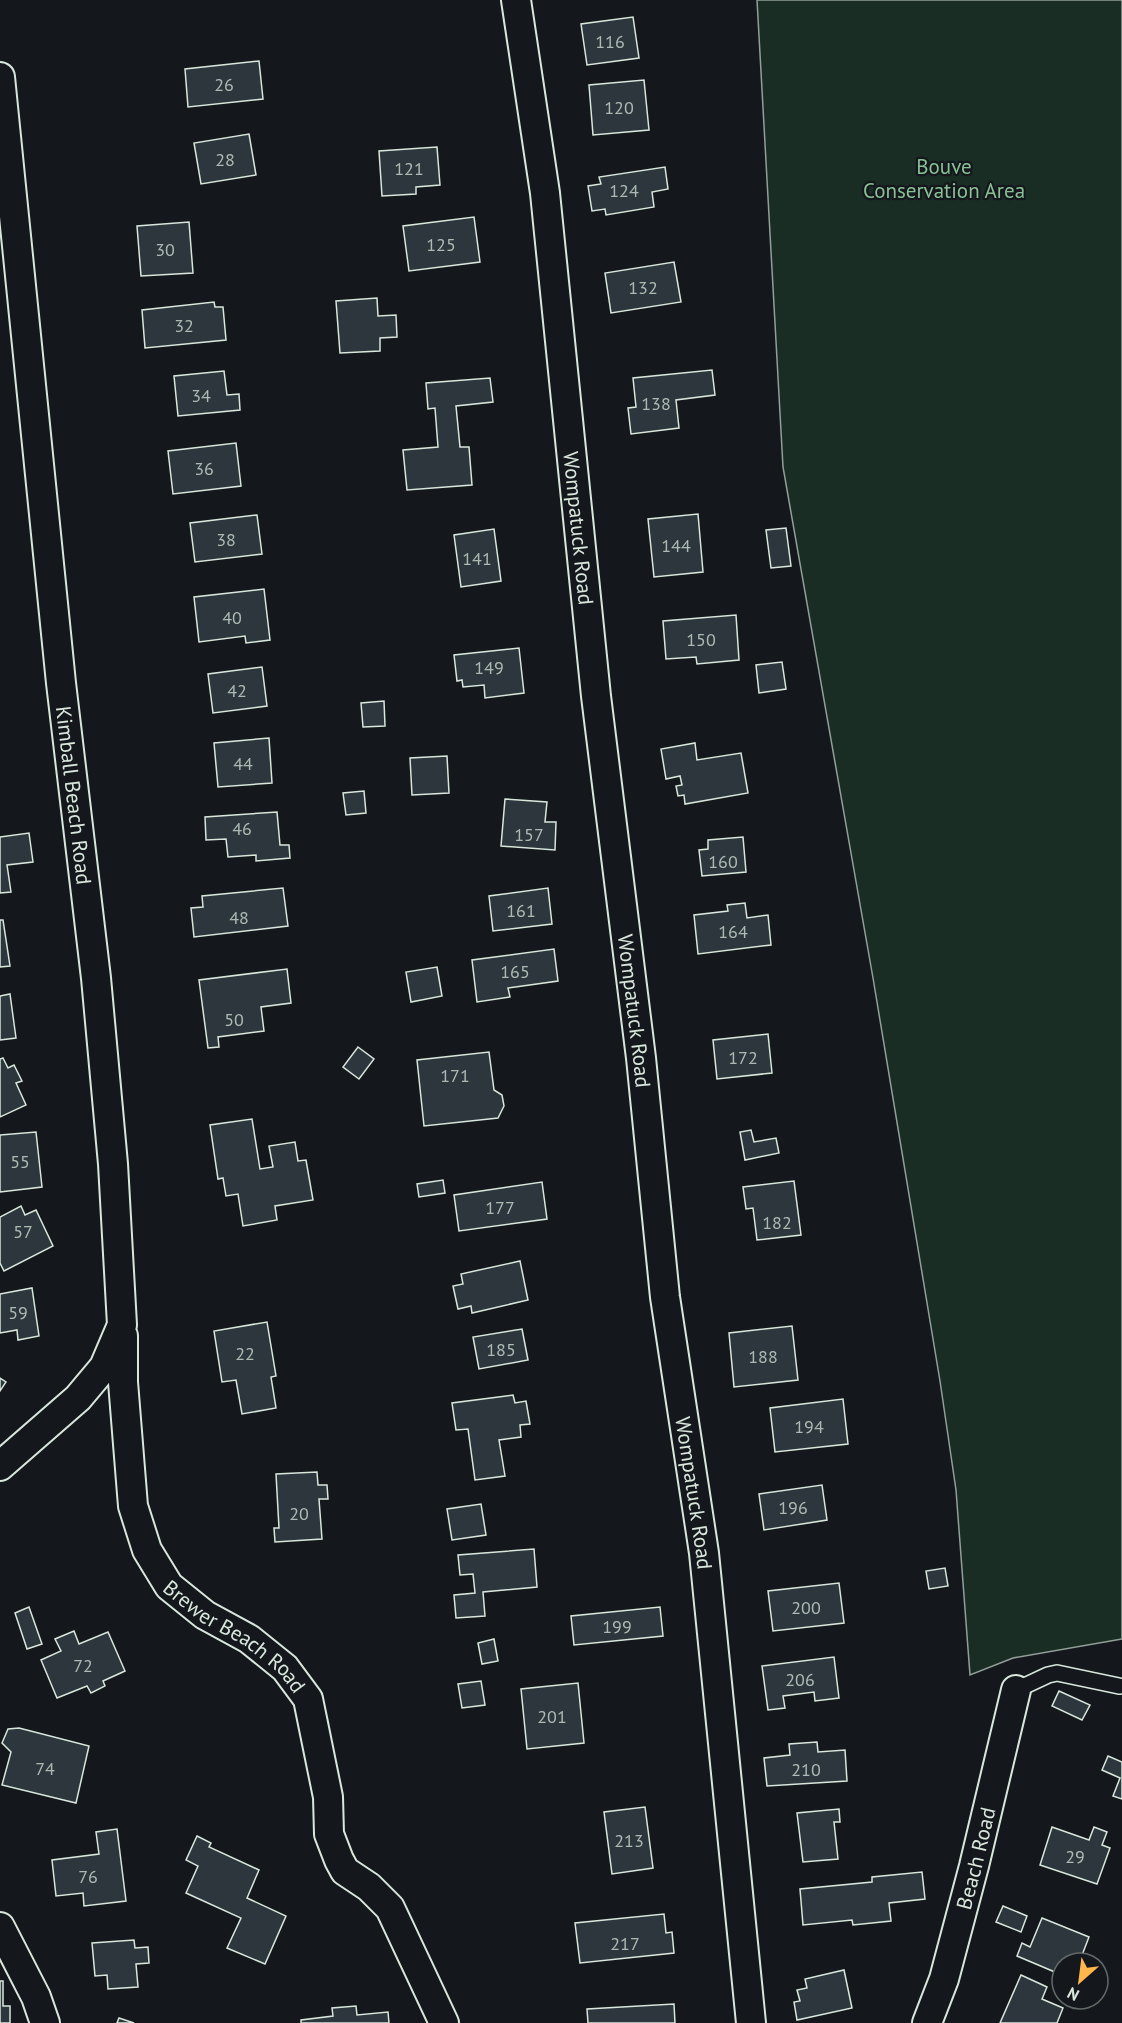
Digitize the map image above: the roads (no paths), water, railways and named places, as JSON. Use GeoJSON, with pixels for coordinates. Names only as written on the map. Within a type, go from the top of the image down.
{"type":"FeatureCollection","features":[{"type":"Feature","properties":{"kind":"street","name":"Wompatuck Road"},"geometry":{"type":"LineString","coordinates":[[516,0],[545,193],[597,704],[641,1058],[665,1297],[704,1553],[751,2023]]}},
{"type":"Feature","properties":{"kind":"street","name":"Kimball Beach Road"},"geometry":{"type":"LineString","coordinates":[[0,77],[61,683],[96,978],[113,1164],[122,1325],[104,1367],[78,1398],[0,1466]]}},
{"type":"Feature","properties":{"kind":"street","name":"Brewer Beach Road"},"geometry":{"type":"LineString","coordinates":[[122,1325],[123,1382],[132,1496],[147,1550],[169,1586],[205,1615],[249,1639],[285,1668],[308,1700],[328,1797],[329,1834],[339,1860],[345,1871],[369,1887],[390,1908],[444,2023]]}},
{"type":"Feature","properties":{"kind":"street","name":"Beach Road"},"geometry":{"type":"LineString","coordinates":[[927,2023],[944,1979],[1016,1690]]}},
{"type":"Feature","properties":{"kind":"street"},"geometry":{"type":"LineString","coordinates":[[0,1927],[36,1997],[45,2023]]}},
{"type":"Feature","properties":{"kind":"lane"},"geometry":{"type":"LineString","coordinates":[[1016,1690],[1058,1673],[1119,1686]]}},
{"type":"Feature","properties":{"kind":"park label","name":"Bouve Conservation Area"},"geometry":{"type":"Point","coordinates":[944,178]}}]}
